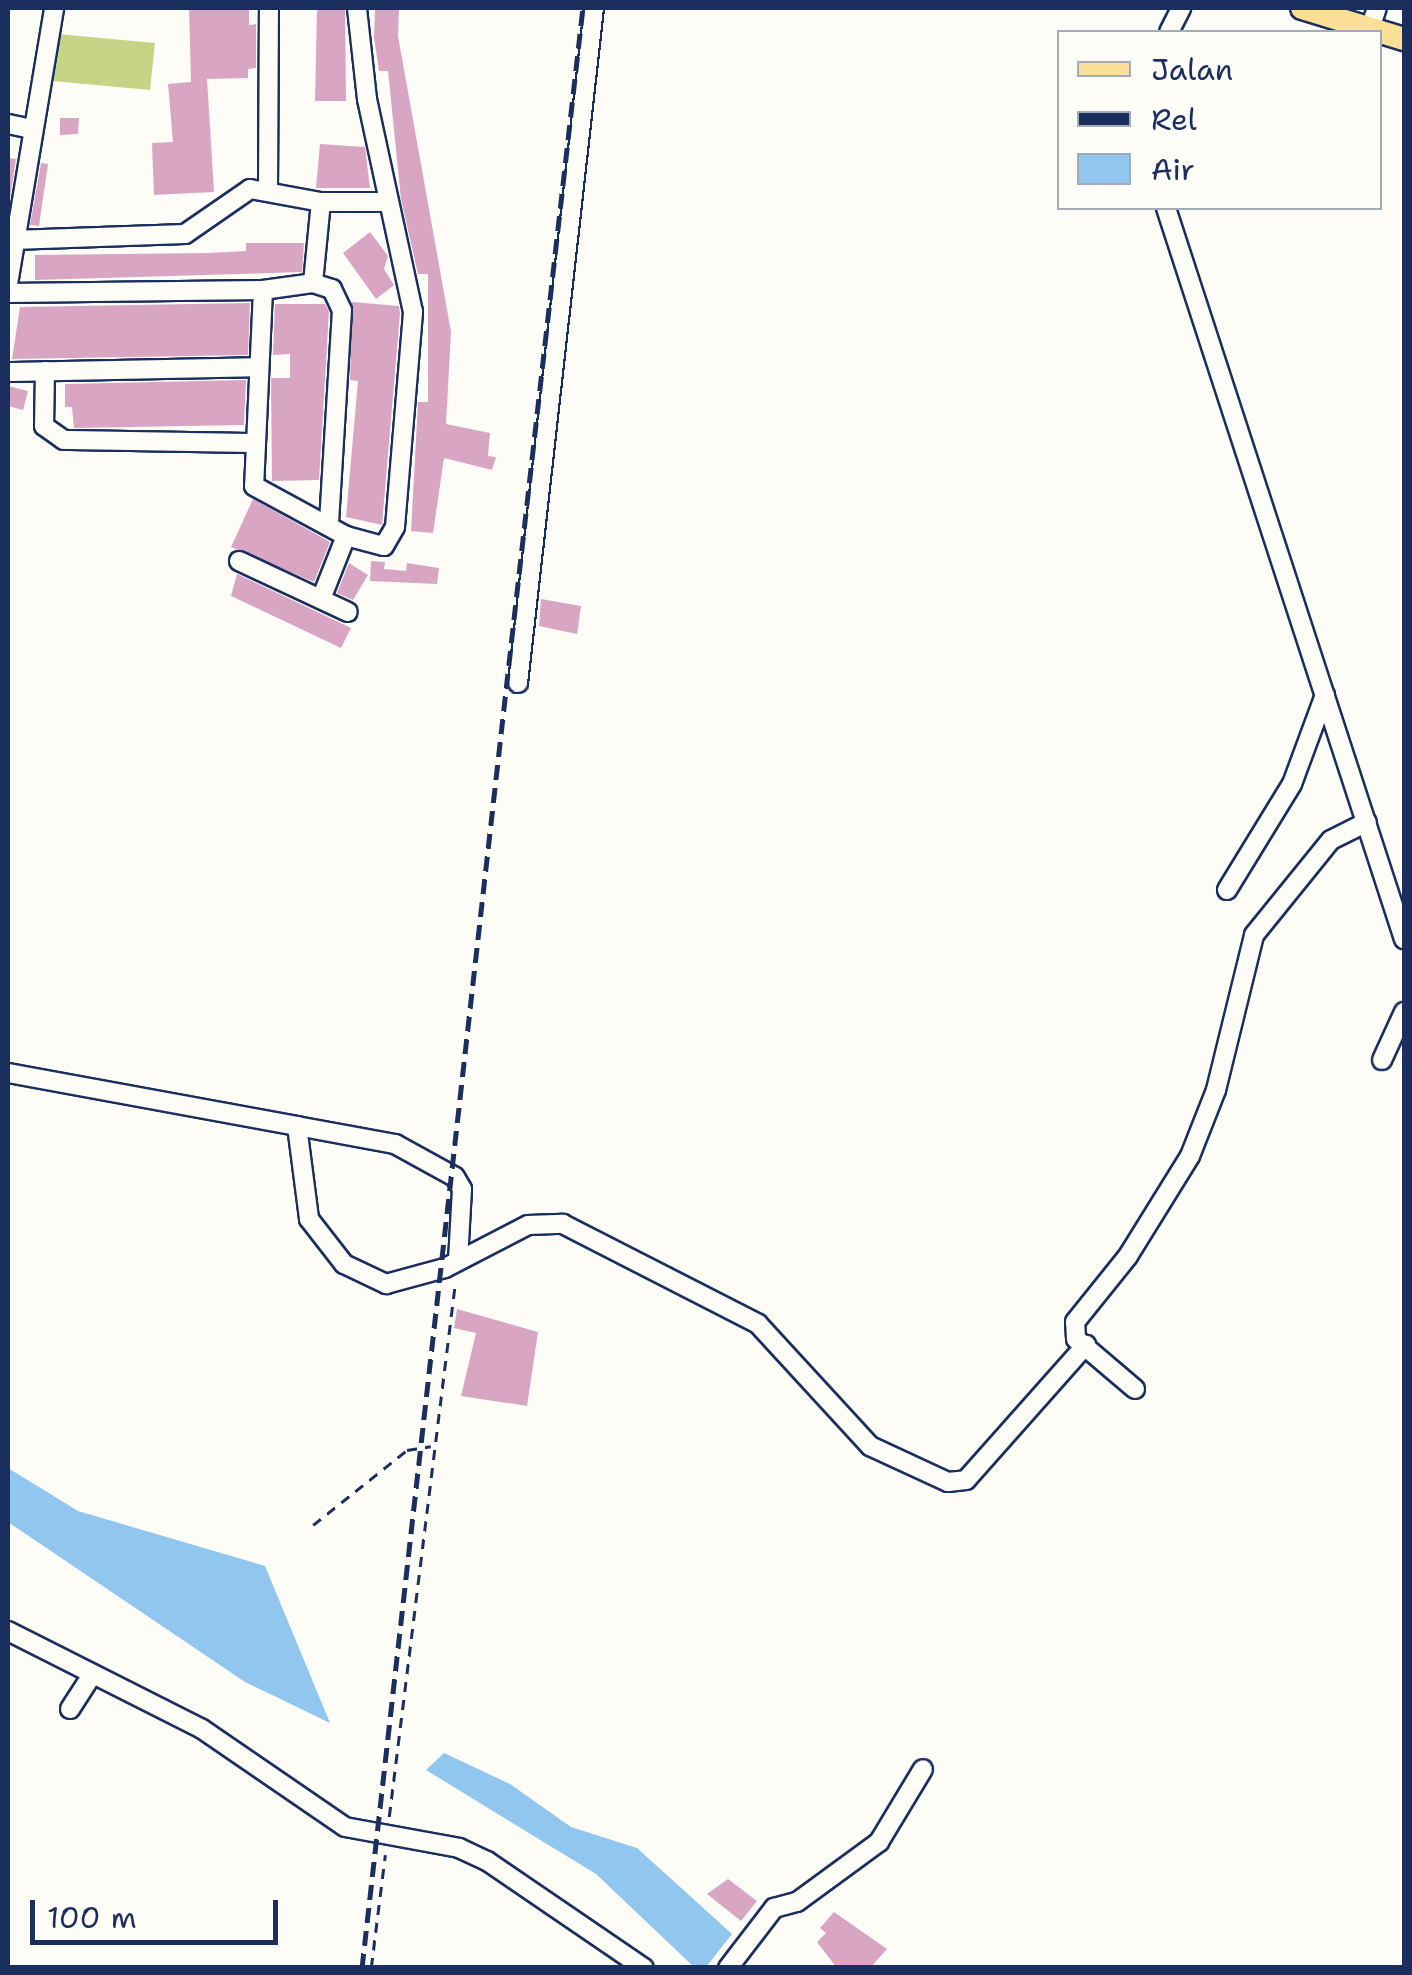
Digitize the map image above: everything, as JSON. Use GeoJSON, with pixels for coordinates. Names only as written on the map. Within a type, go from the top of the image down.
{"type":"FeatureCollection","features":[{"type":"Feature","properties":{"kind":"main road"},"geometry":{"type":"LineString","coordinates":[[1302,8],[1373,18],[1404,39]]}},
{"type":"Feature","properties":{"kind":"street"},"geometry":{"type":"LineString","coordinates":[[8,284],[54,8]]}},
{"type":"Feature","properties":{"kind":"street"},"geometry":{"type":"LineString","coordinates":[[268,190],[269,8]]}},
{"type":"Feature","properties":{"kind":"street"},"geometry":{"type":"LineString","coordinates":[[263,290],[254,486],[329,523],[346,536],[384,546],[396,527],[413,312],[358,48],[357,8]]}},
{"type":"Feature","properties":{"kind":"street"},"geometry":{"type":"LineString","coordinates":[[518,683],[594,8]]}},
{"type":"Feature","properties":{"kind":"street"},"geometry":{"type":"LineString","coordinates":[[8,124],[31,129]]}},
{"type":"Feature","properties":{"kind":"street"},"geometry":{"type":"LineString","coordinates":[[13,240],[196,232],[238,193],[268,190],[321,202],[388,202]]}},
{"type":"Feature","properties":{"kind":"street"},"geometry":{"type":"LineString","coordinates":[[313,282],[321,202]]}},
{"type":"Feature","properties":{"kind":"street"},"geometry":{"type":"LineString","coordinates":[[1167,210],[1404,939]]}},
{"type":"Feature","properties":{"kind":"street"},"geometry":{"type":"LineString","coordinates":[[8,294],[263,290],[313,282],[332,289],[342,310],[329,523]]}},
{"type":"Feature","properties":{"kind":"street"},"geometry":{"type":"LineString","coordinates":[[8,372],[258,367]]}},
{"type":"Feature","properties":{"kind":"street"},"geometry":{"type":"LineString","coordinates":[[45,371],[44,426],[64,440],[256,443]]}},
{"type":"Feature","properties":{"kind":"street"},"geometry":{"type":"LineString","coordinates":[[321,599],[346,536]]}},
{"type":"Feature","properties":{"kind":"street"},"geometry":{"type":"LineString","coordinates":[[239,560],[348,612]]}},
{"type":"Feature","properties":{"kind":"street"},"geometry":{"type":"LineString","coordinates":[[1227,890],[1292,784],[1324,696]]}},
{"type":"Feature","properties":{"kind":"street"},"geometry":{"type":"LineString","coordinates":[[1135,1389],[1074,1335],[1074,1322],[1128,1256],[1190,1156],[1216,1090],[1254,935],[1331,840],[1367,822]]}},
{"type":"Feature","properties":{"kind":"street"},"geometry":{"type":"LineString","coordinates":[[1382,1060],[1404,1012]]}},
{"type":"Feature","properties":{"kind":"street"},"geometry":{"type":"LineString","coordinates":[[8,1073],[396,1144],[455,1177],[462,1189],[458,1260]]}},
{"type":"Feature","properties":{"kind":"street"},"geometry":{"type":"LineString","coordinates":[[296,1126],[306,1212],[344,1264],[396,1284],[528,1226],[563,1224],[758,1324],[870,1446],[948,1482],[966,1480],[1086,1345]]}},
{"type":"Feature","properties":{"kind":"street"},"geometry":{"type":"LineString","coordinates":[[8,1631],[202,1729],[345,1827],[388,1838],[459,1848],[487,1860],[644,1968]]}},
{"type":"Feature","properties":{"kind":"street"},"geometry":{"type":"LineString","coordinates":[[70,1708],[92,1675]]}},
{"type":"Feature","properties":{"kind":"street"},"geometry":{"type":"LineString","coordinates":[[728,1968],[774,1908],[797,1902],[879,1842],[924,1769]]}},
{"type":"Feature","properties":{"kind":"path"},"geometry":{"type":"LineString","coordinates":[[371,1968],[432,1446],[458,1260]]}},
{"type":"Feature","properties":{"kind":"path"},"geometry":{"type":"LineString","coordinates":[[313,1525],[407,1450],[432,1446]]}},
{"type":"Feature","properties":{"kind":"green space"},"geometry":{"type":"Polygon","coordinates":[[[58,34],[155,43],[150,90],[53,81],[58,34]]]}},
{"type":"Feature","properties":{"kind":"water"},"geometry":{"type":"Polygon","coordinates":[[[8,1468],[78,1511],[265,1566],[330,1723],[245,1682],[8,1522],[8,1468]]]}},
{"type":"Feature","properties":{"kind":"water"},"geometry":{"type":"Polygon","coordinates":[[[444,1753],[510,1784],[571,1827],[637,1848],[732,1934],[706,1967],[694,1967],[596,1874],[426,1770],[444,1753]]]}},
{"type":"Feature","properties":{"kind":"building"},"geometry":{"type":"Polygon","coordinates":[[[189,8],[249,8],[249,25],[256,24],[256,68],[248,69],[248,78],[207,79],[214,192],[154,195],[152,143],[173,142],[168,84],[191,82],[189,8]]]}},
{"type":"Feature","properties":{"kind":"building"},"geometry":{"type":"Polygon","coordinates":[[[317,8],[345,8],[346,101],[315,101],[317,8]]]}},
{"type":"Feature","properties":{"kind":"building"},"geometry":{"type":"Polygon","coordinates":[[[375,8],[399,8],[398,36],[451,332],[446,424],[490,433],[488,456],[496,457],[492,470],[444,458],[433,533],[411,531],[418,402],[428,402],[428,274],[418,274],[401,199],[388,71],[379,71],[374,37],[375,8]]]}},
{"type":"Feature","properties":{"kind":"building"},"geometry":{"type":"Polygon","coordinates":[[[60,118],[79,118],[78,134],[60,135],[60,118]]]}},
{"type":"Feature","properties":{"kind":"building"},"geometry":{"type":"Polygon","coordinates":[[[320,144],[365,147],[370,188],[316,188],[320,144]]]}},
{"type":"Feature","properties":{"kind":"building"},"geometry":{"type":"Polygon","coordinates":[[[8,158],[16,159],[8,211],[8,158]]]}},
{"type":"Feature","properties":{"kind":"building"},"geometry":{"type":"Polygon","coordinates":[[[41,163],[48,164],[39,226],[30,225],[41,163]]]}},
{"type":"Feature","properties":{"kind":"building"},"geometry":{"type":"Polygon","coordinates":[[[370,232],[388,256],[384,269],[394,285],[376,299],[343,253],[370,232]]]}},
{"type":"Feature","properties":{"kind":"building"},"geometry":{"type":"Polygon","coordinates":[[[246,243],[304,243],[302,272],[35,280],[35,255],[246,251],[246,243]]]}},
{"type":"Feature","properties":{"kind":"building"},"geometry":{"type":"Polygon","coordinates":[[[352,302],[399,306],[400,313],[382,525],[346,517],[358,381],[350,380],[352,302]]]}},
{"type":"Feature","properties":{"kind":"building"},"geometry":{"type":"Polygon","coordinates":[[[250,303],[248,355],[12,359],[20,307],[250,303]]]}},
{"type":"Feature","properties":{"kind":"building"},"geometry":{"type":"Polygon","coordinates":[[[275,304],[325,304],[329,312],[319,480],[272,481],[271,378],[290,378],[290,354],[273,355],[275,304]]]}},
{"type":"Feature","properties":{"kind":"building"},"geometry":{"type":"Polygon","coordinates":[[[246,380],[244,425],[74,428],[72,407],[65,407],[65,384],[246,380]]]}},
{"type":"Feature","properties":{"kind":"building"},"geometry":{"type":"Polygon","coordinates":[[[8,386],[28,391],[23,410],[8,406],[8,386]]]}},
{"type":"Feature","properties":{"kind":"building"},"geometry":{"type":"Polygon","coordinates":[[[253,499],[330,542],[314,582],[231,547],[253,499]]]}},
{"type":"Feature","properties":{"kind":"building"},"geometry":{"type":"Polygon","coordinates":[[[371,561],[385,562],[384,569],[406,571],[407,563],[439,568],[437,584],[370,581],[371,561]]]}},
{"type":"Feature","properties":{"kind":"building"},"geometry":{"type":"Polygon","coordinates":[[[349,563],[368,575],[353,600],[337,593],[349,563]]]}},
{"type":"Feature","properties":{"kind":"building"},"geometry":{"type":"Polygon","coordinates":[[[237,574],[351,628],[341,648],[231,596],[237,574]]]}},
{"type":"Feature","properties":{"kind":"building"},"geometry":{"type":"Polygon","coordinates":[[[541,599],[581,606],[577,634],[539,626],[541,599]]]}},
{"type":"Feature","properties":{"kind":"building"},"geometry":{"type":"Polygon","coordinates":[[[457,1309],[538,1332],[527,1406],[461,1396],[476,1333],[454,1328],[457,1309]]]}},
{"type":"Feature","properties":{"kind":"building"},"geometry":{"type":"Polygon","coordinates":[[[728,1879],[757,1901],[741,1921],[707,1894],[728,1879]]]}},
{"type":"Feature","properties":{"kind":"building"},"geometry":{"type":"Polygon","coordinates":[[[834,1912],[887,1949],[870,1968],[837,1968],[817,1942],[826,1933],[820,1928],[834,1912]]]}},
{"type":"Feature","properties":{"kind":"railway"},"geometry":{"type":"LineString","coordinates":[[362,1968],[583,8]]}}]}
